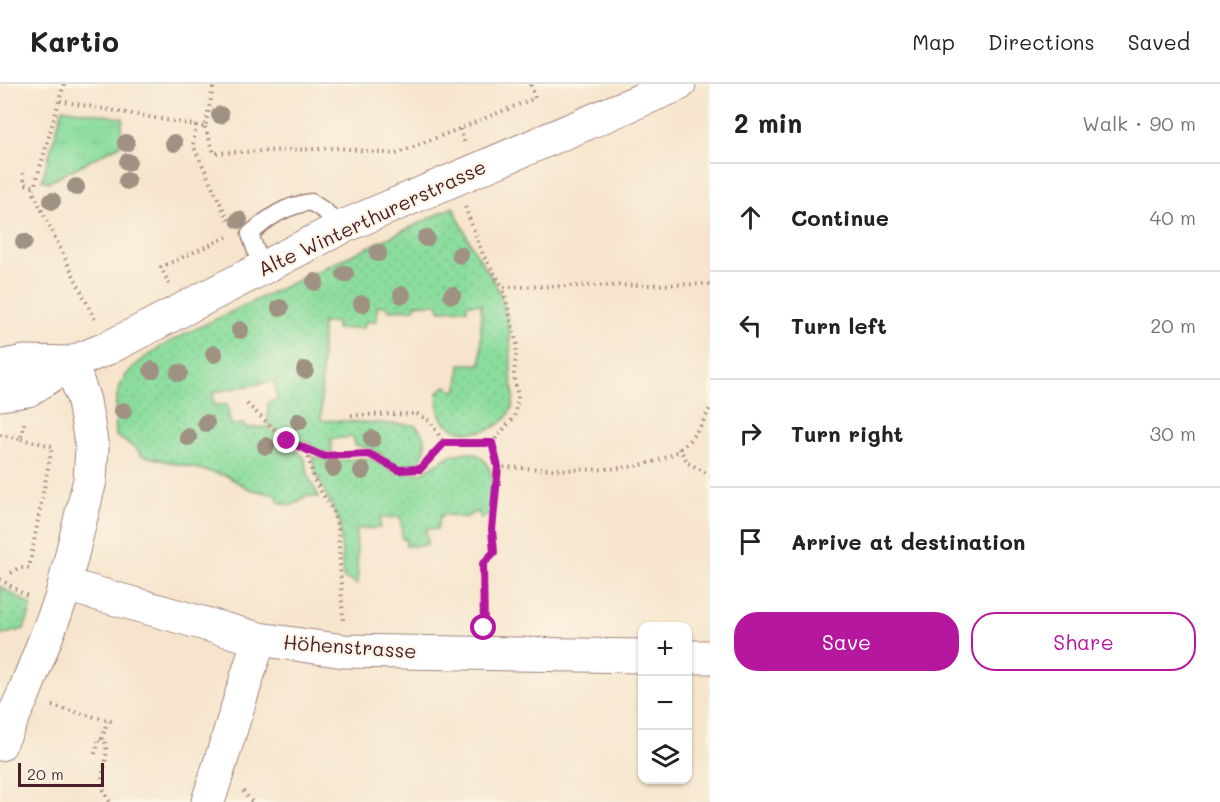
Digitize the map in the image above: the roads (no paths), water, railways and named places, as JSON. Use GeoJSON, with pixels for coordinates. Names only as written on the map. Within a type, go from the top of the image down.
{"type":"FeatureCollection","features":[{"type":"Feature","properties":{"kind":"street","name":"Alte Winterthurerstrasse"},"geometry":{"type":"LineString","coordinates":[[0,394],[28,390],[71,363],[108,348],[340,228],[679,84]]}},
{"type":"Feature","properties":{"kind":"street","name":"Alte Winterthurerstrasse"},"geometry":{"type":"LineString","coordinates":[[0,367],[25,362],[71,363]]}},
{"type":"Feature","properties":{"kind":"street"},"geometry":{"type":"LineString","coordinates":[[0,744],[40,656],[66,585],[90,480],[92,448],[84,401],[71,363]]}},
{"type":"Feature","properties":{"kind":"street","name":"Höhenstrasse"},"geometry":{"type":"LineString","coordinates":[[66,585],[259,639],[344,651],[638,656]]}},
{"type":"Feature","properties":{"kind":"street"},"geometry":{"type":"LineString","coordinates":[[208,802],[259,639]]}},
{"type":"Feature","properties":{"kind":"street"},"geometry":{"type":"LineString","coordinates":[[692,657],[710,657]]}},
{"type":"Feature","properties":{"kind":"lane"},"geometry":{"type":"LineString","coordinates":[[262,268],[250,234],[269,217],[292,205],[311,202],[326,213],[340,228]]}}]}
